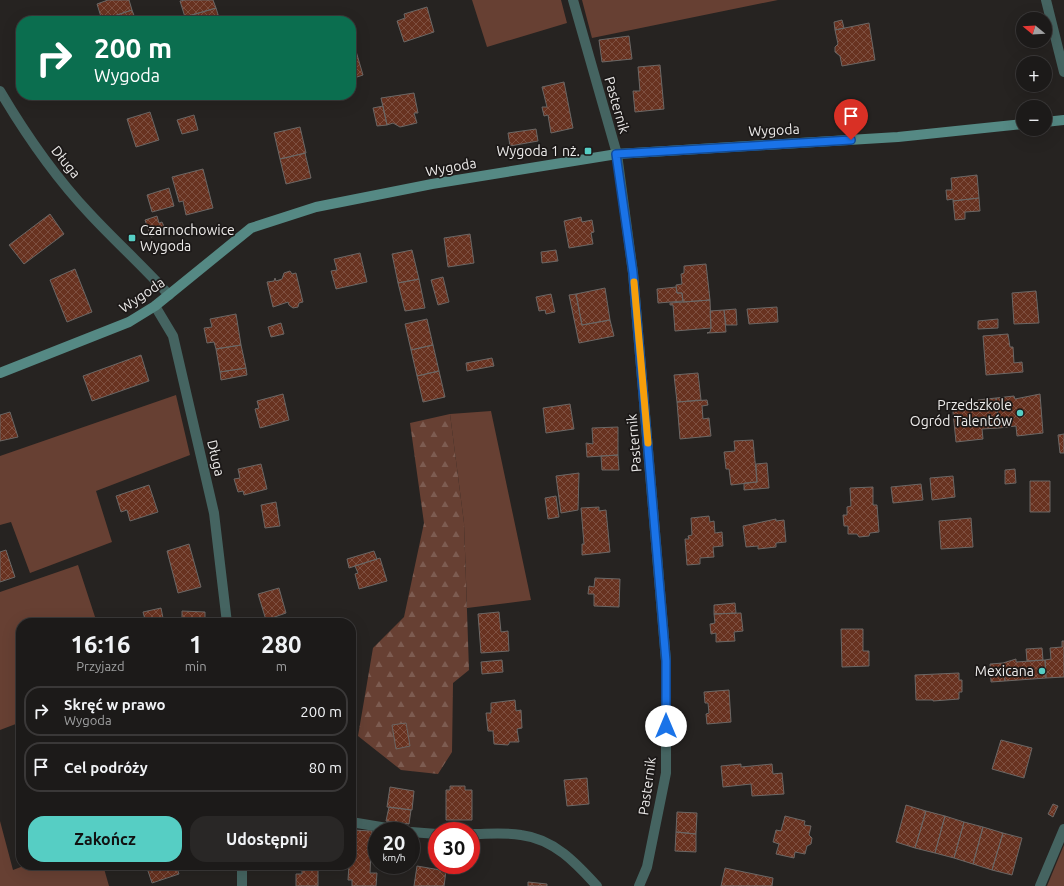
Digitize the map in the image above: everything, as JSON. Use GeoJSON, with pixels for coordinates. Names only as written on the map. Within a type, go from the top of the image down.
{"type":"FeatureCollection","features":[{"type":"Feature","properties":{"kind":"street","name":"Pasternik"},"geometry":{"type":"LineString","coordinates":[[573,0],[616,154],[633,273],[666,661],[666,773],[647,867],[639,886]]}},
{"type":"Feature","properties":{"kind":"street"},"geometry":{"type":"LineString","coordinates":[[1046,0],[1064,72]]}},
{"type":"Feature","properties":{"kind":"street","name":"Długa"},"geometry":{"type":"LineString","coordinates":[[0,91],[28,138],[67,187],[90,214],[148,271],[169,296]]}},
{"type":"Feature","properties":{"kind":"street"},"geometry":{"type":"LineString","coordinates":[[1052,121],[1064,120]]}},
{"type":"Feature","properties":{"kind":"street","name":"Wygoda"},"geometry":{"type":"LineString","coordinates":[[0,373],[129,322],[169,296],[251,228],[316,207],[378,194],[616,154],[898,137],[1016,125]]}},
{"type":"Feature","properties":{"kind":"street","name":"Długa"},"geometry":{"type":"LineString","coordinates":[[155,306],[173,336],[214,513],[226,618]]}},
{"type":"Feature","properties":{"kind":"street"},"geometry":{"type":"LineString","coordinates":[[356,823],[368,825]]}},
{"type":"Feature","properties":{"kind":"street"},"geometry":{"type":"LineString","coordinates":[[1040,886],[1064,829]]}},
{"type":"Feature","properties":{"kind":"street"},"geometry":{"type":"LineString","coordinates":[[480,834],[522,834],[550,844],[574,861],[597,886]]}},
{"type":"Feature","properties":{"kind":"street"},"geometry":{"type":"LineString","coordinates":[[242,870],[242,886]]}},
{"type":"Feature","properties":{"kind":"green space"},"geometry":{"type":"Polygon","coordinates":[[[472,0],[561,0],[567,23],[487,47],[472,0]]]}},
{"type":"Feature","properties":{"kind":"green space"},"geometry":{"type":"Polygon","coordinates":[[[582,0],[778,0],[592,38],[582,0]]]}},
{"type":"Feature","properties":{"kind":"green space"},"geometry":{"type":"Polygon","coordinates":[[[176,395],[190,455],[96,491],[112,542],[30,573],[11,522],[0,525],[0,456],[176,395]]]}},
{"type":"Feature","properties":{"kind":"green space"},"geometry":{"type":"Polygon","coordinates":[[[491,411],[531,600],[467,608],[464,523],[450,414],[491,411]]]}},
{"type":"Feature","properties":{"kind":"green space"},"geometry":{"type":"Polygon","coordinates":[[[450,414],[464,523],[469,670],[453,683],[452,752],[438,774],[401,770],[358,736],[373,648],[404,617],[424,523],[410,423],[450,414]]]}},
{"type":"Feature","properties":{"kind":"green space"},"geometry":{"type":"Polygon","coordinates":[[[78,565],[95,618],[16,618],[16,724],[0,730],[0,592],[78,565]]]}},
{"type":"Feature","properties":{"kind":"green space"},"geometry":{"type":"Polygon","coordinates":[[[0,821],[13,870],[104,870],[109,886],[0,886],[0,821]]]}},
{"type":"Feature","properties":{"kind":"green space"},"geometry":{"type":"Polygon","coordinates":[[[1064,845],[1064,886],[1047,886],[1064,845]]]}},
{"type":"Feature","properties":{"kind":"building"},"geometry":{"type":"Polygon","coordinates":[[[108,0],[129,0],[132,10],[114,16],[101,16],[97,4],[108,0]]]}},
{"type":"Feature","properties":{"kind":"building"},"geometry":{"type":"Polygon","coordinates":[[[213,0],[216,8],[185,16],[180,1],[213,0]]]}},
{"type":"Feature","properties":{"kind":"building"},"geometry":{"type":"Polygon","coordinates":[[[427,7],[434,32],[404,42],[397,21],[405,18],[404,14],[427,7]]]}},
{"type":"Feature","properties":{"kind":"building"},"geometry":{"type":"Polygon","coordinates":[[[216,8],[218,16],[188,16],[216,8]]]}},
{"type":"Feature","properties":{"kind":"building"},"geometry":{"type":"Polygon","coordinates":[[[132,10],[134,16],[114,16],[132,10]]]}},
{"type":"Feature","properties":{"kind":"building"},"geometry":{"type":"Polygon","coordinates":[[[842,20],[844,28],[835,30],[834,22],[842,20]]]}},
{"type":"Feature","properties":{"kind":"building"},"geometry":{"type":"Polygon","coordinates":[[[869,23],[875,60],[842,66],[840,56],[835,52],[835,47],[838,44],[835,30],[869,23]]]}},
{"type":"Feature","properties":{"kind":"building"},"geometry":{"type":"Polygon","coordinates":[[[629,36],[632,59],[602,62],[599,40],[629,36]]]}},
{"type":"Feature","properties":{"kind":"building"},"geometry":{"type":"Polygon","coordinates":[[[356,51],[363,75],[356,77],[356,51]]]}},
{"type":"Feature","properties":{"kind":"building"},"geometry":{"type":"Polygon","coordinates":[[[660,65],[664,109],[635,112],[633,91],[640,91],[638,67],[660,65]]]}},
{"type":"Feature","properties":{"kind":"building"},"geometry":{"type":"Polygon","coordinates":[[[564,82],[573,128],[551,133],[548,115],[544,116],[542,107],[547,107],[542,87],[564,82]]]}},
{"type":"Feature","properties":{"kind":"building"},"geometry":{"type":"Polygon","coordinates":[[[414,93],[418,113],[414,113],[417,123],[400,127],[393,123],[387,125],[381,98],[414,93]]]}},
{"type":"Feature","properties":{"kind":"building"},"geometry":{"type":"Polygon","coordinates":[[[383,106],[387,125],[377,126],[373,108],[383,106]]]}},
{"type":"Feature","properties":{"kind":"building"},"geometry":{"type":"Polygon","coordinates":[[[150,112],[159,140],[136,147],[127,119],[150,112]]]}},
{"type":"Feature","properties":{"kind":"building"},"geometry":{"type":"Polygon","coordinates":[[[194,115],[198,130],[182,134],[177,120],[194,115]]]}},
{"type":"Feature","properties":{"kind":"building"},"geometry":{"type":"Polygon","coordinates":[[[300,127],[306,153],[280,159],[274,133],[300,127]]]}},
{"type":"Feature","properties":{"kind":"building"},"geometry":{"type":"Polygon","coordinates":[[[536,129],[538,141],[510,146],[508,133],[536,129]]]}},
{"type":"Feature","properties":{"kind":"building"},"geometry":{"type":"Polygon","coordinates":[[[305,153],[311,178],[286,184],[280,159],[305,153]]]}},
{"type":"Feature","properties":{"kind":"building"},"geometry":{"type":"Polygon","coordinates":[[[203,169],[213,208],[186,215],[183,201],[179,202],[172,177],[203,169]]]}},
{"type":"Feature","properties":{"kind":"building"},"geometry":{"type":"Polygon","coordinates":[[[977,175],[979,198],[953,201],[953,199],[947,200],[946,190],[952,190],[951,178],[977,175]]]}},
{"type":"Feature","properties":{"kind":"building"},"geometry":{"type":"Polygon","coordinates":[[[169,188],[174,206],[152,212],[147,195],[169,188]]]}},
{"type":"Feature","properties":{"kind":"building"},"geometry":{"type":"Polygon","coordinates":[[[979,198],[980,211],[965,212],[965,219],[955,220],[953,201],[979,198]]]}},
{"type":"Feature","properties":{"kind":"building"},"geometry":{"type":"Polygon","coordinates":[[[50,214],[64,234],[24,264],[9,245],[50,214]]]}},
{"type":"Feature","properties":{"kind":"building"},"geometry":{"type":"Polygon","coordinates":[[[157,216],[159,223],[162,222],[166,231],[151,237],[145,220],[157,216]]]}},
{"type":"Feature","properties":{"kind":"building"},"geometry":{"type":"Polygon","coordinates":[[[581,217],[582,222],[592,220],[594,232],[591,233],[593,244],[569,248],[564,221],[581,217]]]}},
{"type":"Feature","properties":{"kind":"building"},"geometry":{"type":"Polygon","coordinates":[[[470,234],[474,263],[448,267],[444,238],[470,234]]]}},
{"type":"Feature","properties":{"kind":"building"},"geometry":{"type":"Polygon","coordinates":[[[412,250],[419,279],[398,283],[392,254],[412,250]]]}},
{"type":"Feature","properties":{"kind":"building"},"geometry":{"type":"Polygon","coordinates":[[[556,250],[558,261],[542,263],[541,252],[556,250]]]}},
{"type":"Feature","properties":{"kind":"building"},"geometry":{"type":"Polygon","coordinates":[[[360,253],[367,282],[336,289],[331,271],[337,270],[334,259],[360,253]]]}},
{"type":"Feature","properties":{"kind":"building"},"geometry":{"type":"Polygon","coordinates":[[[706,264],[710,300],[683,302],[682,293],[677,293],[676,285],[682,284],[681,274],[684,273],[684,266],[706,264]]]}},
{"type":"Feature","properties":{"kind":"building"},"geometry":{"type":"Polygon","coordinates":[[[75,269],[92,312],[67,322],[50,280],[75,269]]]}},
{"type":"Feature","properties":{"kind":"building"},"geometry":{"type":"Polygon","coordinates":[[[290,271],[292,274],[296,273],[303,302],[299,303],[298,307],[293,308],[288,302],[273,307],[267,282],[274,281],[275,278],[276,281],[282,279],[284,273],[290,271]]]}},
{"type":"Feature","properties":{"kind":"building"},"geometry":{"type":"Polygon","coordinates":[[[443,277],[449,302],[438,305],[431,280],[443,277]]]}},
{"type":"Feature","properties":{"kind":"building"},"geometry":{"type":"Polygon","coordinates":[[[419,279],[425,308],[405,311],[398,283],[419,279]]]}},
{"type":"Feature","properties":{"kind":"building"},"geometry":{"type":"Polygon","coordinates":[[[676,287],[677,293],[682,293],[683,301],[658,303],[657,289],[676,287]]]}},
{"type":"Feature","properties":{"kind":"building"},"geometry":{"type":"Polygon","coordinates":[[[605,288],[610,320],[582,325],[576,294],[605,288]]]}},
{"type":"Feature","properties":{"kind":"building"},"geometry":{"type":"Polygon","coordinates":[[[1036,291],[1039,323],[1014,324],[1012,293],[1036,291]]]}},
{"type":"Feature","properties":{"kind":"building"},"geometry":{"type":"Polygon","coordinates":[[[551,294],[555,312],[546,314],[545,310],[539,311],[536,297],[551,294]]]}},
{"type":"Feature","properties":{"kind":"building"},"geometry":{"type":"Polygon","coordinates":[[[576,294],[582,325],[610,320],[614,336],[579,343],[569,295],[576,294]]]}},
{"type":"Feature","properties":{"kind":"building"},"geometry":{"type":"Polygon","coordinates":[[[710,300],[711,328],[675,331],[673,305],[670,305],[670,303],[710,300]]]}},
{"type":"Feature","properties":{"kind":"building"},"geometry":{"type":"Polygon","coordinates":[[[777,307],[778,322],[749,324],[747,309],[777,307]]]}},
{"type":"Feature","properties":{"kind":"building"},"geometry":{"type":"Polygon","coordinates":[[[736,309],[737,325],[726,325],[724,310],[736,309]]]}},
{"type":"Feature","properties":{"kind":"building"},"geometry":{"type":"Polygon","coordinates":[[[724,310],[726,332],[707,333],[710,332],[711,328],[710,311],[724,310]]]}},
{"type":"Feature","properties":{"kind":"building"},"geometry":{"type":"Polygon","coordinates":[[[236,314],[241,345],[216,349],[214,342],[207,343],[204,328],[212,327],[210,319],[236,314]]]}},
{"type":"Feature","properties":{"kind":"building"},"geometry":{"type":"Polygon","coordinates":[[[427,319],[433,345],[411,350],[405,324],[427,319]]]}},
{"type":"Feature","properties":{"kind":"building"},"geometry":{"type":"Polygon","coordinates":[[[998,319],[998,328],[978,329],[978,321],[998,319]]]}},
{"type":"Feature","properties":{"kind":"building"},"geometry":{"type":"Polygon","coordinates":[[[281,323],[284,334],[271,337],[268,327],[281,323]]]}},
{"type":"Feature","properties":{"kind":"building"},"geometry":{"type":"Polygon","coordinates":[[[1008,334],[1010,347],[1013,347],[1014,363],[1022,362],[1023,372],[986,375],[983,336],[1008,334]]]}},
{"type":"Feature","properties":{"kind":"building"},"geometry":{"type":"Polygon","coordinates":[[[241,345],[246,368],[220,372],[216,349],[241,345]]]}},
{"type":"Feature","properties":{"kind":"building"},"geometry":{"type":"Polygon","coordinates":[[[433,345],[439,371],[417,376],[411,350],[433,345]]]}},
{"type":"Feature","properties":{"kind":"building"},"geometry":{"type":"Polygon","coordinates":[[[141,355],[149,381],[92,401],[83,376],[141,355]]]}},
{"type":"Feature","properties":{"kind":"building"},"geometry":{"type":"Polygon","coordinates":[[[492,358],[494,366],[467,371],[466,363],[492,358]]]}},
{"type":"Feature","properties":{"kind":"building"},"geometry":{"type":"Polygon","coordinates":[[[246,368],[247,375],[221,380],[220,372],[246,368]]]}},
{"type":"Feature","properties":{"kind":"building"},"geometry":{"type":"Polygon","coordinates":[[[439,371],[445,397],[423,402],[417,376],[439,371]]]}},
{"type":"Feature","properties":{"kind":"building"},"geometry":{"type":"Polygon","coordinates":[[[698,373],[701,400],[677,402],[674,375],[698,373]]]}},
{"type":"Feature","properties":{"kind":"building"},"geometry":{"type":"Polygon","coordinates":[[[283,394],[289,420],[260,428],[255,409],[259,408],[257,401],[283,394]]]}},
{"type":"Feature","properties":{"kind":"building","name":"Przedszkole Ogród Talentów"},"geometry":{"type":"Polygon","coordinates":[[[1040,394],[1043,433],[1017,436],[1016,426],[999,428],[996,398],[1014,396],[1015,399],[1040,394]]]}},
{"type":"Feature","properties":{"kind":"building"},"geometry":{"type":"Polygon","coordinates":[[[996,398],[999,428],[982,429],[983,439],[956,442],[952,402],[978,402],[978,400],[996,398]]]}},
{"type":"Feature","properties":{"kind":"building"},"geometry":{"type":"Polygon","coordinates":[[[707,400],[708,405],[702,406],[703,419],[709,418],[711,436],[680,439],[677,402],[707,400]]]}},
{"type":"Feature","properties":{"kind":"building"},"geometry":{"type":"Polygon","coordinates":[[[570,404],[574,429],[546,433],[543,408],[570,404]]]}},
{"type":"Feature","properties":{"kind":"building"},"geometry":{"type":"Polygon","coordinates":[[[10,412],[18,437],[0,441],[0,415],[10,412]]]}},
{"type":"Feature","properties":{"kind":"building"},"geometry":{"type":"Polygon","coordinates":[[[618,427],[618,455],[587,457],[586,443],[593,444],[592,428],[618,427]]]}},
{"type":"Feature","properties":{"kind":"building"},"geometry":{"type":"Polygon","coordinates":[[[1064,434],[1064,453],[1060,453],[1058,435],[1064,434]]]}},
{"type":"Feature","properties":{"kind":"building"},"geometry":{"type":"Polygon","coordinates":[[[753,440],[757,482],[731,485],[729,469],[726,469],[724,452],[735,451],[734,441],[753,440]]]}},
{"type":"Feature","properties":{"kind":"building"},"geometry":{"type":"Polygon","coordinates":[[[618,455],[619,470],[602,470],[601,456],[618,455]]]}},
{"type":"Feature","properties":{"kind":"building"},"geometry":{"type":"Polygon","coordinates":[[[767,463],[769,488],[744,490],[744,483],[757,482],[756,464],[767,463]]]}},
{"type":"Feature","properties":{"kind":"building"},"geometry":{"type":"Polygon","coordinates":[[[261,464],[267,489],[244,495],[243,491],[238,492],[234,479],[240,478],[238,469],[261,464]]]}},
{"type":"Feature","properties":{"kind":"building"},"geometry":{"type":"Polygon","coordinates":[[[1015,469],[1016,483],[1005,484],[1005,470],[1015,469]]]}},
{"type":"Feature","properties":{"kind":"building"},"geometry":{"type":"Polygon","coordinates":[[[579,473],[578,510],[561,513],[556,476],[579,473]]]}},
{"type":"Feature","properties":{"kind":"building"},"geometry":{"type":"Polygon","coordinates":[[[953,476],[955,497],[932,500],[930,478],[953,476]]]}},
{"type":"Feature","properties":{"kind":"building"},"geometry":{"type":"Polygon","coordinates":[[[1030,481],[1050,481],[1050,512],[1030,512],[1030,481]]]}},
{"type":"Feature","properties":{"kind":"building"},"geometry":{"type":"Polygon","coordinates":[[[921,484],[923,500],[893,503],[891,487],[921,484]]]}},
{"type":"Feature","properties":{"kind":"building"},"geometry":{"type":"Polygon","coordinates":[[[149,485],[158,512],[130,521],[127,510],[121,512],[116,496],[149,485]]]}},
{"type":"Feature","properties":{"kind":"building"},"geometry":{"type":"Polygon","coordinates":[[[873,487],[873,505],[877,505],[879,532],[870,533],[869,536],[859,537],[857,534],[848,534],[848,526],[844,526],[843,515],[847,515],[847,507],[851,506],[850,488],[873,487]]]}},
{"type":"Feature","properties":{"kind":"building"},"geometry":{"type":"Polygon","coordinates":[[[556,496],[559,517],[548,519],[545,498],[556,496]]]}},
{"type":"Feature","properties":{"kind":"building"},"geometry":{"type":"Polygon","coordinates":[[[276,502],[280,526],[265,528],[261,505],[276,502]]]}},
{"type":"Feature","properties":{"kind":"building"},"geometry":{"type":"Polygon","coordinates":[[[599,507],[599,511],[606,510],[610,552],[582,555],[582,544],[584,544],[581,508],[599,507]]]}},
{"type":"Feature","properties":{"kind":"building"},"geometry":{"type":"Polygon","coordinates":[[[709,516],[710,522],[714,521],[715,533],[722,532],[723,546],[713,547],[714,557],[700,558],[700,564],[687,565],[685,539],[689,539],[688,536],[692,535],[691,518],[709,516]]]}},
{"type":"Feature","properties":{"kind":"building"},"geometry":{"type":"Polygon","coordinates":[[[971,518],[973,547],[941,549],[939,521],[971,518]]]}},
{"type":"Feature","properties":{"kind":"building"},"geometry":{"type":"Polygon","coordinates":[[[776,519],[776,521],[784,520],[786,542],[776,543],[776,547],[758,549],[758,546],[746,547],[743,526],[776,519]]]}},
{"type":"Feature","properties":{"kind":"building"},"geometry":{"type":"Polygon","coordinates":[[[189,544],[201,587],[178,593],[167,551],[189,544]]]}},
{"type":"Feature","properties":{"kind":"building"},"geometry":{"type":"Polygon","coordinates":[[[6,550],[15,577],[0,582],[0,552],[6,550]]]}},
{"type":"Feature","properties":{"kind":"building"},"geometry":{"type":"Polygon","coordinates":[[[374,551],[377,559],[349,568],[347,559],[374,551]]]}},
{"type":"Feature","properties":{"kind":"building"},"geometry":{"type":"Polygon","coordinates":[[[380,558],[387,581],[359,589],[355,574],[358,573],[355,566],[380,558]]]}},
{"type":"Feature","properties":{"kind":"building"},"geometry":{"type":"Polygon","coordinates":[[[595,578],[620,579],[619,607],[594,606],[594,594],[588,594],[589,586],[594,587],[595,578]]]}},
{"type":"Feature","properties":{"kind":"building"},"geometry":{"type":"Polygon","coordinates":[[[279,588],[286,613],[272,618],[265,618],[258,594],[279,588]]]}},
{"type":"Feature","properties":{"kind":"building"},"geometry":{"type":"Polygon","coordinates":[[[735,603],[736,613],[714,614],[714,605],[735,603]]]}},
{"type":"Feature","properties":{"kind":"building"},"geometry":{"type":"Polygon","coordinates":[[[161,608],[163,618],[145,618],[143,612],[161,608]]]}},
{"type":"Feature","properties":{"kind":"building"},"geometry":{"type":"Polygon","coordinates":[[[182,611],[205,612],[205,618],[182,618],[182,611]]]}},
{"type":"Feature","properties":{"kind":"building"},"geometry":{"type":"Polygon","coordinates":[[[499,612],[501,632],[508,631],[509,651],[481,653],[478,614],[499,612]]]}},
{"type":"Feature","properties":{"kind":"building"},"geometry":{"type":"Polygon","coordinates":[[[741,613],[743,631],[734,632],[735,641],[716,642],[716,633],[711,634],[710,624],[715,623],[714,614],[741,613]]]}},
{"type":"Feature","properties":{"kind":"building"},"geometry":{"type":"Polygon","coordinates":[[[841,629],[863,629],[863,651],[869,651],[869,666],[842,667],[841,629]]]}},
{"type":"Feature","properties":{"kind":"building"},"geometry":{"type":"Polygon","coordinates":[[[1062,641],[1064,641],[1064,677],[1046,678],[1045,660],[1051,659],[1050,648],[1062,647],[1062,641]]]}},
{"type":"Feature","properties":{"kind":"building"},"geometry":{"type":"Polygon","coordinates":[[[1042,648],[1043,660],[1027,661],[1026,649],[1042,648]]]}},
{"type":"Feature","properties":{"kind":"building"},"geometry":{"type":"Polygon","coordinates":[[[1016,659],[1016,662],[1045,660],[1046,678],[1005,681],[1003,663],[1016,659]]]}},
{"type":"Feature","properties":{"kind":"building"},"geometry":{"type":"Polygon","coordinates":[[[502,660],[503,672],[482,674],[481,662],[502,660]]]}},
{"type":"Feature","properties":{"kind":"building"},"geometry":{"type":"Polygon","coordinates":[[[1003,663],[1005,681],[991,682],[990,664],[1003,663]]]}},
{"type":"Feature","properties":{"kind":"building"},"geometry":{"type":"Polygon","coordinates":[[[959,673],[959,680],[962,680],[962,692],[959,692],[959,699],[933,701],[916,700],[915,675],[959,673]]]}},
{"type":"Feature","properties":{"kind":"building"},"geometry":{"type":"Polygon","coordinates":[[[729,690],[731,722],[707,724],[706,714],[709,713],[708,703],[705,703],[704,692],[729,690]]]}},
{"type":"Feature","properties":{"kind":"building"},"geometry":{"type":"Polygon","coordinates":[[[515,700],[516,711],[521,710],[522,728],[517,729],[519,742],[510,742],[508,745],[494,744],[493,731],[488,731],[486,713],[491,713],[491,703],[515,700]]]}},
{"type":"Feature","properties":{"kind":"building"},"geometry":{"type":"Polygon","coordinates":[[[406,723],[410,746],[396,749],[392,725],[406,723]]]}},
{"type":"Feature","properties":{"kind":"building"},"geometry":{"type":"Polygon","coordinates":[[[1001,740],[1032,748],[1024,778],[992,769],[1001,740]]]}},
{"type":"Feature","properties":{"kind":"building"},"geometry":{"type":"Polygon","coordinates":[[[741,764],[741,767],[772,764],[773,774],[782,773],[784,794],[752,796],[751,784],[723,787],[721,766],[741,764]]]}},
{"type":"Feature","properties":{"kind":"building"},"geometry":{"type":"Polygon","coordinates":[[[587,778],[589,804],[567,806],[564,780],[587,778]]]}},
{"type":"Feature","properties":{"kind":"building"},"geometry":{"type":"Polygon","coordinates":[[[450,786],[465,786],[465,790],[472,790],[472,820],[446,820],[446,790],[450,790],[450,786]]]}},
{"type":"Feature","properties":{"kind":"building"},"geometry":{"type":"Polygon","coordinates":[[[390,787],[414,791],[412,810],[387,807],[390,787]]]}},
{"type":"Feature","properties":{"kind":"building"},"geometry":{"type":"Polygon","coordinates":[[[1053,804],[1058,806],[1053,817],[1048,814],[1053,804]]]}},
{"type":"Feature","properties":{"kind":"building"},"geometry":{"type":"Polygon","coordinates":[[[906,805],[926,811],[915,848],[896,842],[906,805]]]}},
{"type":"Feature","properties":{"kind":"building"},"geometry":{"type":"Polygon","coordinates":[[[389,807],[411,810],[409,822],[386,821],[389,807]]]}},
{"type":"Feature","properties":{"kind":"building"},"geometry":{"type":"Polygon","coordinates":[[[926,811],[945,816],[935,853],[915,848],[926,811]]]}},
{"type":"Feature","properties":{"kind":"building"},"geometry":{"type":"Polygon","coordinates":[[[677,812],[697,813],[696,834],[676,832],[677,812]]]}},
{"type":"Feature","properties":{"kind":"building"},"geometry":{"type":"Polygon","coordinates":[[[785,816],[805,821],[804,825],[811,826],[809,835],[812,838],[811,844],[807,846],[805,854],[795,852],[794,858],[776,854],[779,844],[773,842],[776,830],[781,831],[785,816]]]}},
{"type":"Feature","properties":{"kind":"building"},"geometry":{"type":"Polygon","coordinates":[[[945,816],[964,822],[954,858],[935,853],[945,816]]]}},
{"type":"Feature","properties":{"kind":"building"},"geometry":{"type":"Polygon","coordinates":[[[964,822],[983,827],[973,864],[954,858],[964,822]]]}},
{"type":"Feature","properties":{"kind":"building"},"geometry":{"type":"Polygon","coordinates":[[[983,827],[1003,833],[992,870],[973,864],[983,827]]]}},
{"type":"Feature","properties":{"kind":"building"},"geometry":{"type":"Polygon","coordinates":[[[356,830],[368,831],[368,874],[377,874],[376,886],[352,886],[352,880],[348,880],[349,870],[356,870],[356,830]]]}},
{"type":"Feature","properties":{"kind":"building"},"geometry":{"type":"Polygon","coordinates":[[[676,832],[696,834],[696,852],[675,851],[676,832]]]}},
{"type":"Feature","properties":{"kind":"building"},"geometry":{"type":"Polygon","coordinates":[[[1003,833],[1022,838],[1012,875],[992,870],[1003,833]]]}},
{"type":"Feature","properties":{"kind":"building"},"geometry":{"type":"Polygon","coordinates":[[[420,867],[428,868],[428,874],[446,874],[444,886],[414,886],[416,874],[420,874],[420,867]]]}},
{"type":"Feature","properties":{"kind":"building"},"geometry":{"type":"Polygon","coordinates":[[[725,868],[773,878],[772,886],[721,886],[725,868]]]}},
{"type":"Feature","properties":{"kind":"building"},"geometry":{"type":"Polygon","coordinates":[[[148,870],[178,870],[179,874],[152,883],[148,870]]]}},
{"type":"Feature","properties":{"kind":"building"},"geometry":{"type":"Polygon","coordinates":[[[302,870],[318,870],[318,886],[296,886],[296,874],[302,874],[302,870]]]}},
{"type":"Feature","properties":{"kind":"building"},"geometry":{"type":"Polygon","coordinates":[[[528,882],[547,884],[547,886],[528,886],[528,882]]]}},
{"type":"Feature","properties":{"kind":"slow traffic"},"geometry":{"type":"LineString","coordinates":[[634,282],[648,443]]}},
{"type":"Feature","properties":{"kind":"place","name":"Wygoda 1 nż."},"geometry":{"type":"Point","coordinates":[588,151]}},
{"type":"Feature","properties":{"kind":"place","name":"Czarnochowice Wygoda"},"geometry":{"type":"Point","coordinates":[132,238]}},
{"type":"Feature","properties":{"kind":"place","name":"Przedszkole Ogród Talentów"},"geometry":{"type":"Point","coordinates":[1020,413]}},
{"type":"Feature","properties":{"kind":"place","name":"Mexicana"},"geometry":{"type":"Point","coordinates":[1042,671]}},
{"type":"Feature","properties":{"kind":"route"},"geometry":{"type":"LineString","coordinates":[[666,726],[666,661],[633,273],[616,154],[851,140]]}}]}
